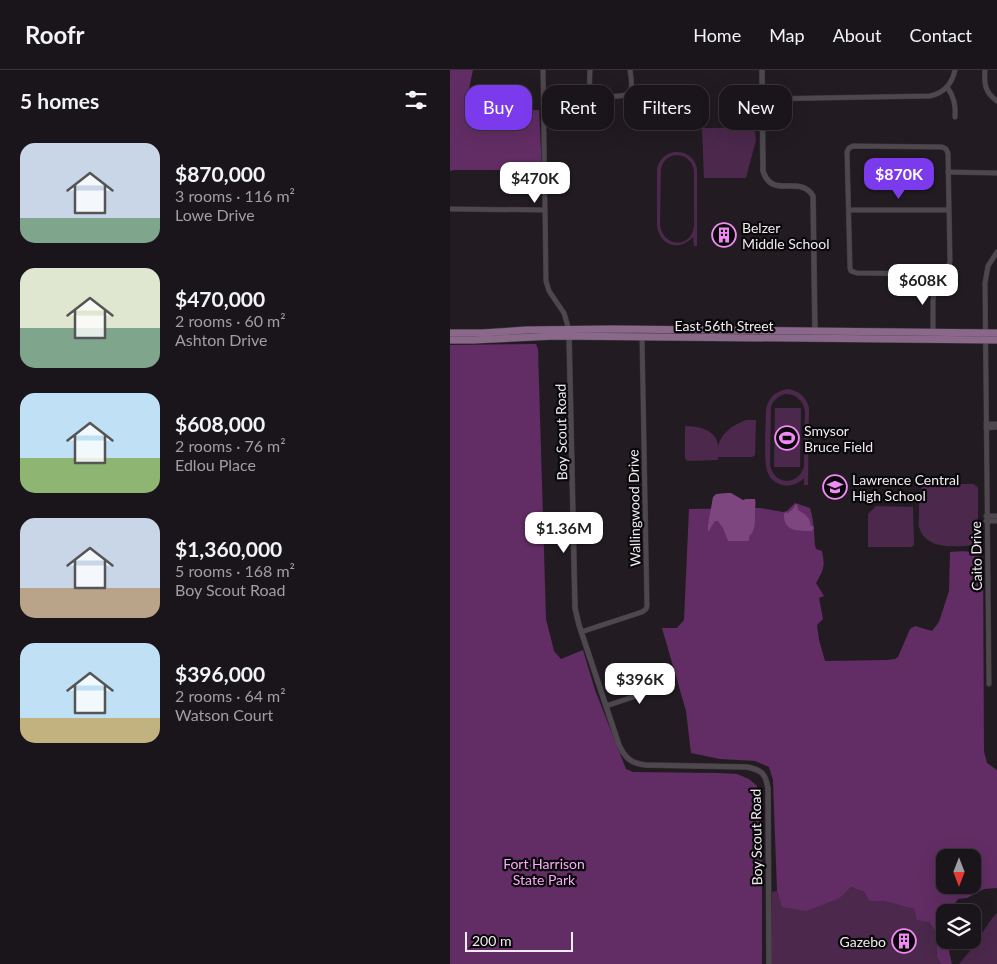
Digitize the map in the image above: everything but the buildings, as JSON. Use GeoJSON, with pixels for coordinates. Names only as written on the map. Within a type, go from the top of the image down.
{"type":"FeatureCollection","features":[{"type":"Feature","properties":{"kind":"main road","name":"East 56th Street"},"geometry":{"type":"LineString","coordinates":[[450,333],[527,330],[642,337],[698,334]]}},
{"type":"Feature","properties":{"kind":"main road","name":"East 56th Street"},"geometry":{"type":"LineString","coordinates":[[450,340],[569,333],[932,336],[985,337],[997,340]]}},
{"type":"Feature","properties":{"kind":"main road","name":"East 56th Street"},"geometry":{"type":"LineString","coordinates":[[985,337],[997,333]]}},
{"type":"Feature","properties":{"kind":"street","name":"Boy Scout Road"},"geometry":{"type":"LineString","coordinates":[[543,70],[546,282],[549,291],[564,313],[569,333],[574,597],[577,618],[606,706],[622,751],[626,757],[641,765],[743,766],[756,769],[765,776],[768,789],[769,964]]}},
{"type":"Feature","properties":{"kind":"street"},"geometry":{"type":"LineString","coordinates":[[590,70],[590,89],[592,94],[596,96],[625,96],[631,89],[630,70]]}},
{"type":"Feature","properties":{"kind":"street"},"geometry":{"type":"LineString","coordinates":[[762,70],[762,85]]}},
{"type":"Feature","properties":{"kind":"street"},"geometry":{"type":"LineString","coordinates":[[792,98],[929,96],[937,94],[947,87],[955,70]]}},
{"type":"Feature","properties":{"kind":"street"},"geometry":{"type":"LineString","coordinates":[[985,70],[986,87],[997,101]]}},
{"type":"Feature","properties":{"kind":"street"},"geometry":{"type":"LineString","coordinates":[[947,87],[955,102],[955,117]]}},
{"type":"Feature","properties":{"kind":"street"},"geometry":{"type":"LineString","coordinates":[[762,130],[763,171],[765,177],[770,183],[777,186],[800,186],[813,196],[815,335]]}},
{"type":"Feature","properties":{"kind":"street"},"geometry":{"type":"LineString","coordinates":[[853,146],[942,146],[948,153],[948,172],[950,262],[945,271],[941,274],[852,272],[850,268],[849,148],[853,146]]}},
{"type":"Feature","properties":{"kind":"street"},"geometry":{"type":"LineString","coordinates":[[948,172],[997,173]]}},
{"type":"Feature","properties":{"kind":"street"},"geometry":{"type":"LineString","coordinates":[[450,209],[545,210]]}},
{"type":"Feature","properties":{"kind":"street"},"geometry":{"type":"LineString","coordinates":[[849,210],[948,210]]}},
{"type":"Feature","properties":{"kind":"street","name":"Caito Drive"},"geometry":{"type":"LineString","coordinates":[[989,684],[985,278],[990,262],[997,252]]}},
{"type":"Feature","properties":{"kind":"street"},"geometry":{"type":"LineString","coordinates":[[932,336],[936,274]]}},
{"type":"Feature","properties":{"kind":"street","name":"Wallingwood Drive"},"geometry":{"type":"LineString","coordinates":[[581,632],[642,612],[647,606],[642,337]]}},
{"type":"Feature","properties":{"kind":"street"},"geometry":{"type":"LineString","coordinates":[[986,426],[997,426]]}},
{"type":"Feature","properties":{"kind":"street"},"geometry":{"type":"LineString","coordinates":[[986,519],[997,516]]}},
{"type":"Feature","properties":{"kind":"street"},"geometry":{"type":"LineString","coordinates":[[986,519],[997,521]]}},
{"type":"Feature","properties":{"kind":"street"},"geometry":{"type":"LineString","coordinates":[[606,706],[652,691],[660,684]]}},
{"type":"Feature","properties":{"kind":"shaded area"},"geometry":{"type":"Polygon","coordinates":[[[719,128],[719,130],[755,131],[756,140],[746,178],[704,178],[702,130],[719,128]]]}},
{"type":"Feature","properties":{"kind":"shaded area"},"geometry":{"type":"Polygon","coordinates":[[[674,152],[689,155],[697,168],[697,246],[694,246],[693,237],[688,242],[682,244],[676,245],[666,242],[662,238],[657,225],[657,168],[663,157],[674,152]],[[679,155],[668,158],[661,169],[660,225],[665,237],[675,242],[685,241],[690,237],[694,229],[694,172],[686,157],[679,155]]]}},
{"type":"Feature","properties":{"kind":"shaded area"},"geometry":{"type":"Polygon","coordinates":[[[788,389],[799,393],[809,408],[808,485],[804,485],[804,478],[791,485],[785,486],[780,484],[770,477],[766,468],[766,410],[768,402],[779,391],[788,389]],[[789,394],[778,397],[771,407],[770,464],[776,476],[786,481],[796,478],[804,467],[805,411],[801,401],[796,396],[789,394]]]}},
{"type":"Feature","properties":{"kind":"shaded area","name":"Smysor Bruce Field"},"geometry":{"type":"Polygon","coordinates":[[[775,408],[801,408],[800,467],[774,467],[775,408]]]}},
{"type":"Feature","properties":{"kind":"shaded area"},"geometry":{"type":"Polygon","coordinates":[[[746,420],[756,420],[755,455],[752,457],[718,457],[718,460],[687,461],[685,458],[685,426],[701,428],[711,433],[718,446],[722,437],[729,430],[746,420]]]}},
{"type":"Feature","properties":{"kind":"shaded area"},"geometry":{"type":"Polygon","coordinates":[[[923,484],[974,484],[978,488],[978,545],[944,546],[928,541],[919,527],[919,499],[923,484]]]}},
{"type":"Feature","properties":{"kind":"shaded area"},"geometry":{"type":"Polygon","coordinates":[[[731,493],[743,500],[755,499],[755,525],[749,541],[728,541],[718,521],[715,521],[708,532],[713,497],[716,494],[731,493]]]}},
{"type":"Feature","properties":{"kind":"shaded area"},"geometry":{"type":"Polygon","coordinates":[[[796,504],[798,510],[805,514],[811,526],[813,526],[812,531],[793,529],[786,524],[784,514],[793,509],[796,504]]]}},
{"type":"Feature","properties":{"kind":"shaded area"},"geometry":{"type":"Polygon","coordinates":[[[876,506],[913,507],[914,545],[911,547],[868,547],[868,514],[876,506]]]}},
{"type":"Feature","properties":{"kind":"shaded area"},"geometry":{"type":"Polygon","coordinates":[[[851,887],[864,892],[869,901],[883,901],[914,909],[929,922],[936,933],[937,957],[941,964],[772,964],[772,892],[777,891],[783,907],[840,898],[851,887]]]}},
{"type":"Feature","properties":{"kind":"shaded area"},"geometry":{"type":"Polygon","coordinates":[[[997,913],[997,964],[959,964],[971,949],[981,949],[981,934],[997,913]]]}},
{"type":"Feature","properties":{"kind":"green space"},"geometry":{"type":"Polygon","coordinates":[[[450,70],[473,70],[470,85],[465,85],[465,130],[532,130],[532,110],[539,110],[542,170],[450,171],[450,70]]]}},
{"type":"Feature","properties":{"kind":"green space","name":"Fort Harrison State Park"},"geometry":{"type":"Polygon","coordinates":[[[536,344],[538,349],[546,619],[554,651],[561,659],[583,650],[595,690],[626,769],[633,772],[737,774],[749,779],[757,786],[762,812],[762,964],[450,964],[450,345],[536,344]]]}},
{"type":"Feature","properties":{"kind":"green space"},"geometry":{"type":"Polygon","coordinates":[[[795,503],[810,508],[815,545],[816,549],[822,551],[823,561],[823,568],[816,583],[824,596],[819,598],[823,619],[817,625],[825,661],[895,659],[898,657],[910,629],[915,626],[932,631],[939,622],[949,591],[950,552],[963,551],[983,559],[984,752],[987,763],[997,770],[997,888],[981,891],[981,849],[936,849],[936,894],[975,894],[967,898],[958,899],[954,904],[936,904],[936,933],[929,922],[917,920],[914,909],[883,901],[869,901],[864,892],[851,887],[840,898],[806,911],[782,907],[777,891],[773,780],[769,767],[755,761],[720,759],[691,753],[686,711],[662,628],[677,628],[684,620],[689,509],[761,508],[787,511],[795,503]]]}},
{"type":"Feature","properties":{"kind":"green space"},"geometry":{"type":"Polygon","coordinates":[[[937,949],[949,949],[952,964],[941,964],[937,957],[937,949]]]}},
{"type":"Feature","properties":{"kind":"place","name":"Belzer Middle School"},"geometry":{"type":"Point","coordinates":[724,235]}},
{"type":"Feature","properties":{"kind":"place","name":"Smysor Bruce Field"},"geometry":{"type":"Point","coordinates":[787,438]}},
{"type":"Feature","properties":{"kind":"place","name":"Lawrence Central High School"},"geometry":{"type":"Point","coordinates":[835,487]}},
{"type":"Feature","properties":{"kind":"place","name":"Gazebo"},"geometry":{"type":"Point","coordinates":[904,941]}}]}
